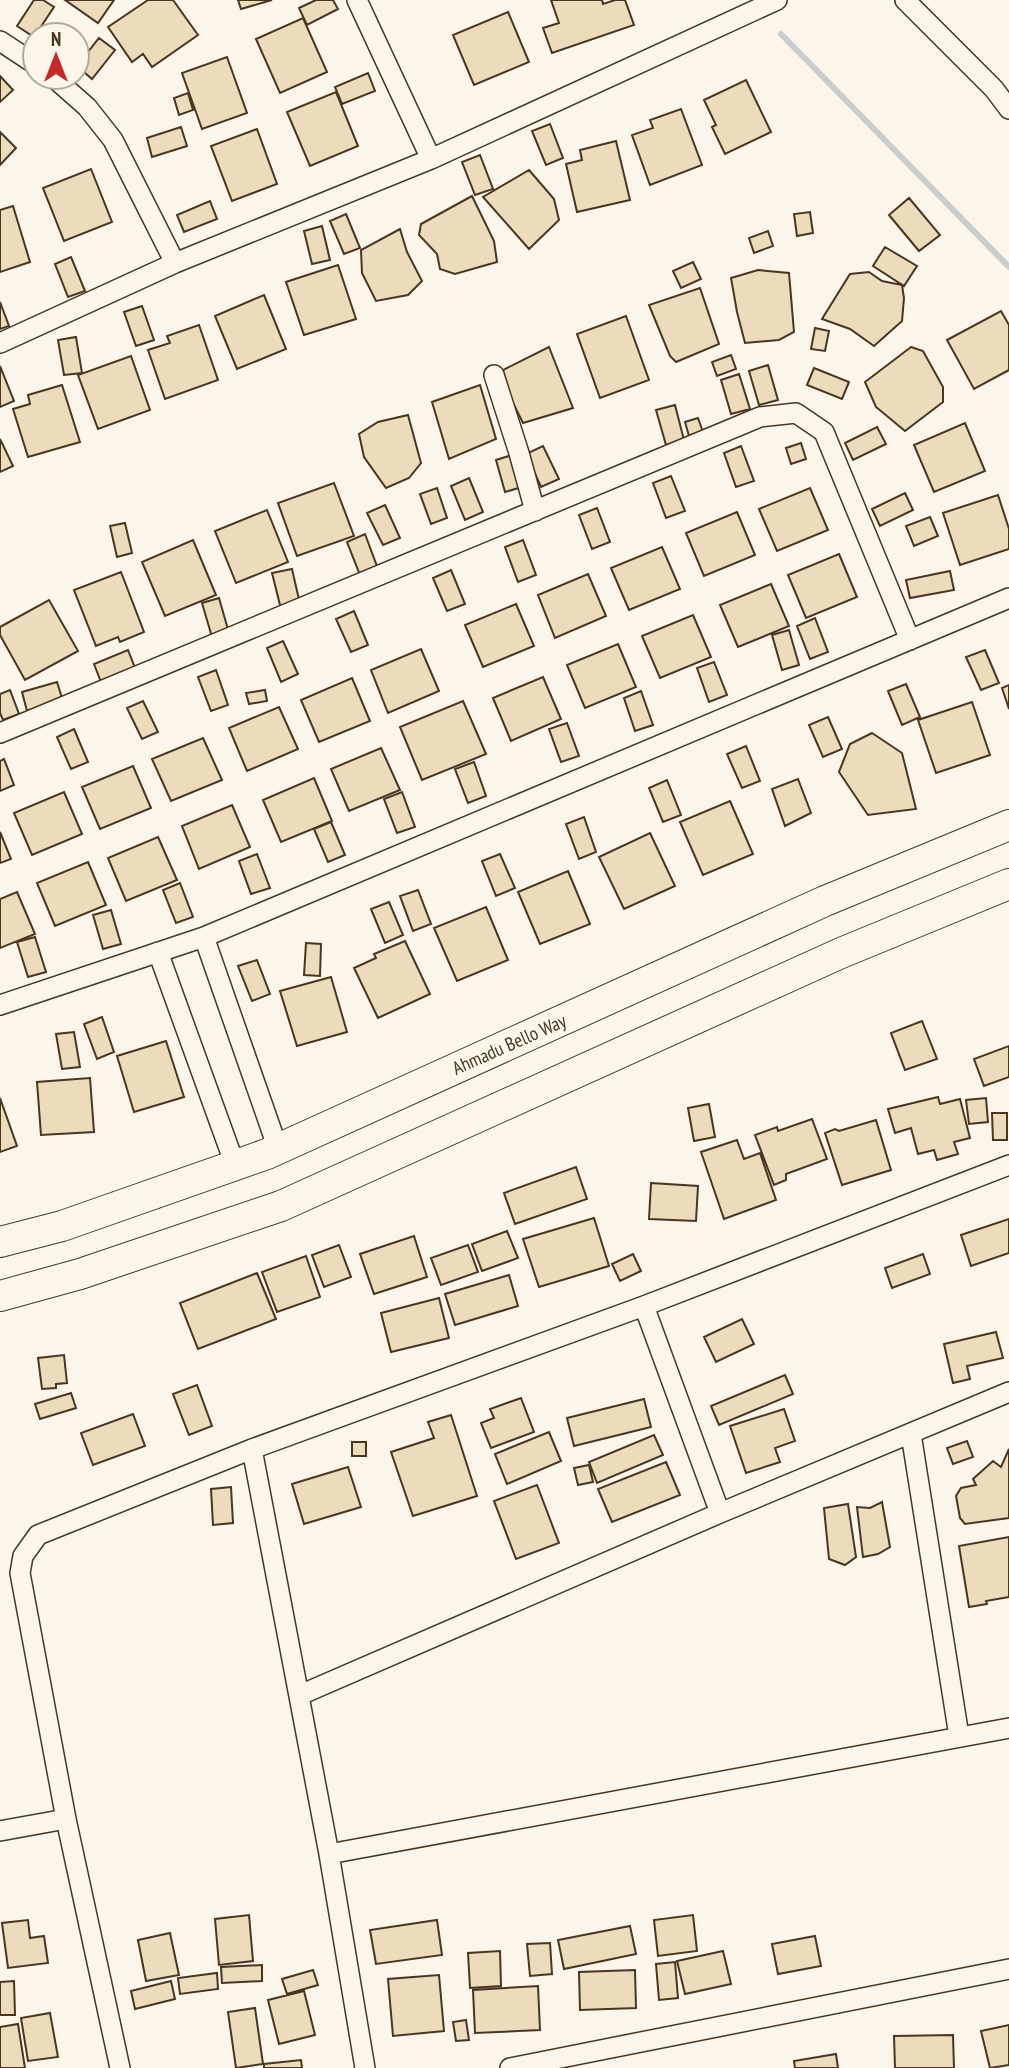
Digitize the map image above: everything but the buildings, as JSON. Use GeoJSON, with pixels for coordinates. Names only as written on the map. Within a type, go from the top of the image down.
{"type":"FeatureCollection","features":[{"type":"Feature","properties":{"kind":"main road","name":"Ahmadu Bello Way"},"geometry":{"type":"LineString","coordinates":[[0,1242],[62,1226],[278,1149],[825,901],[1009,825]]}},
{"type":"Feature","properties":{"kind":"main road"},"geometry":{"type":"LineString","coordinates":[[0,1296],[80,1274],[281,1206],[841,953],[1009,884]]}},
{"type":"Feature","properties":{"kind":"street"},"geometry":{"type":"LineString","coordinates":[[357,0],[431,159]]}},
{"type":"Feature","properties":{"kind":"street"},"geometry":{"type":"LineString","coordinates":[[0,343],[175,263],[431,159],[777,0]]}},
{"type":"Feature","properties":{"kind":"street"},"geometry":{"type":"LineString","coordinates":[[905,0],[1002,91],[1009,109]]}},
{"type":"Feature","properties":{"kind":"street"},"geometry":{"type":"LineString","coordinates":[[0,41],[21,55]]}},
{"type":"Feature","properties":{"kind":"street"},"geometry":{"type":"LineString","coordinates":[[68,91],[86,107],[113,140],[175,263]]}},
{"type":"Feature","properties":{"kind":"street"},"geometry":{"type":"LineString","coordinates":[[494,375],[535,511]]}},
{"type":"Feature","properties":{"kind":"street"},"geometry":{"type":"LineString","coordinates":[[0,733],[760,417],[796,414],[824,432],[910,640]]}},
{"type":"Feature","properties":{"kind":"street"},"geometry":{"type":"LineString","coordinates":[[0,1005],[204,937],[1009,598]]}},
{"type":"Feature","properties":{"kind":"street"},"geometry":{"type":"LineString","coordinates":[[204,937],[278,1149]]}},
{"type":"Feature","properties":{"kind":"street"},"geometry":{"type":"LineString","coordinates":[[158,952],[235,1165]]}},
{"type":"Feature","properties":{"kind":"street"},"geometry":{"type":"LineString","coordinates":[[120,2068],[66,1819],[20,1573],[23,1556],[38,1535],[252,1449],[645,1306],[1009,1165]]}},
{"type":"Feature","properties":{"kind":"street"},"geometry":{"type":"LineString","coordinates":[[645,1306],[720,1513]]}},
{"type":"Feature","properties":{"kind":"street"},"geometry":{"type":"LineString","coordinates":[[300,1695],[720,1513],[1009,1392]]}},
{"type":"Feature","properties":{"kind":"street"},"geometry":{"type":"LineString","coordinates":[[911,1434],[959,1736]]}},
{"type":"Feature","properties":{"kind":"street"},"geometry":{"type":"LineString","coordinates":[[252,1449],[300,1695],[366,2068]]}},
{"type":"Feature","properties":{"kind":"street"},"geometry":{"type":"LineString","coordinates":[[329,1854],[1009,1728]]}},
{"type":"Feature","properties":{"kind":"street"},"geometry":{"type":"LineString","coordinates":[[0,1831],[66,1819]]}},
{"type":"Feature","properties":{"kind":"street"},"geometry":{"type":"LineString","coordinates":[[510,2068],[1009,1969]]}},
{"type":"Feature","properties":{"kind":"waterway"},"geometry":{"type":"LineString","coordinates":[[781,34],[1009,267]]}}]}
